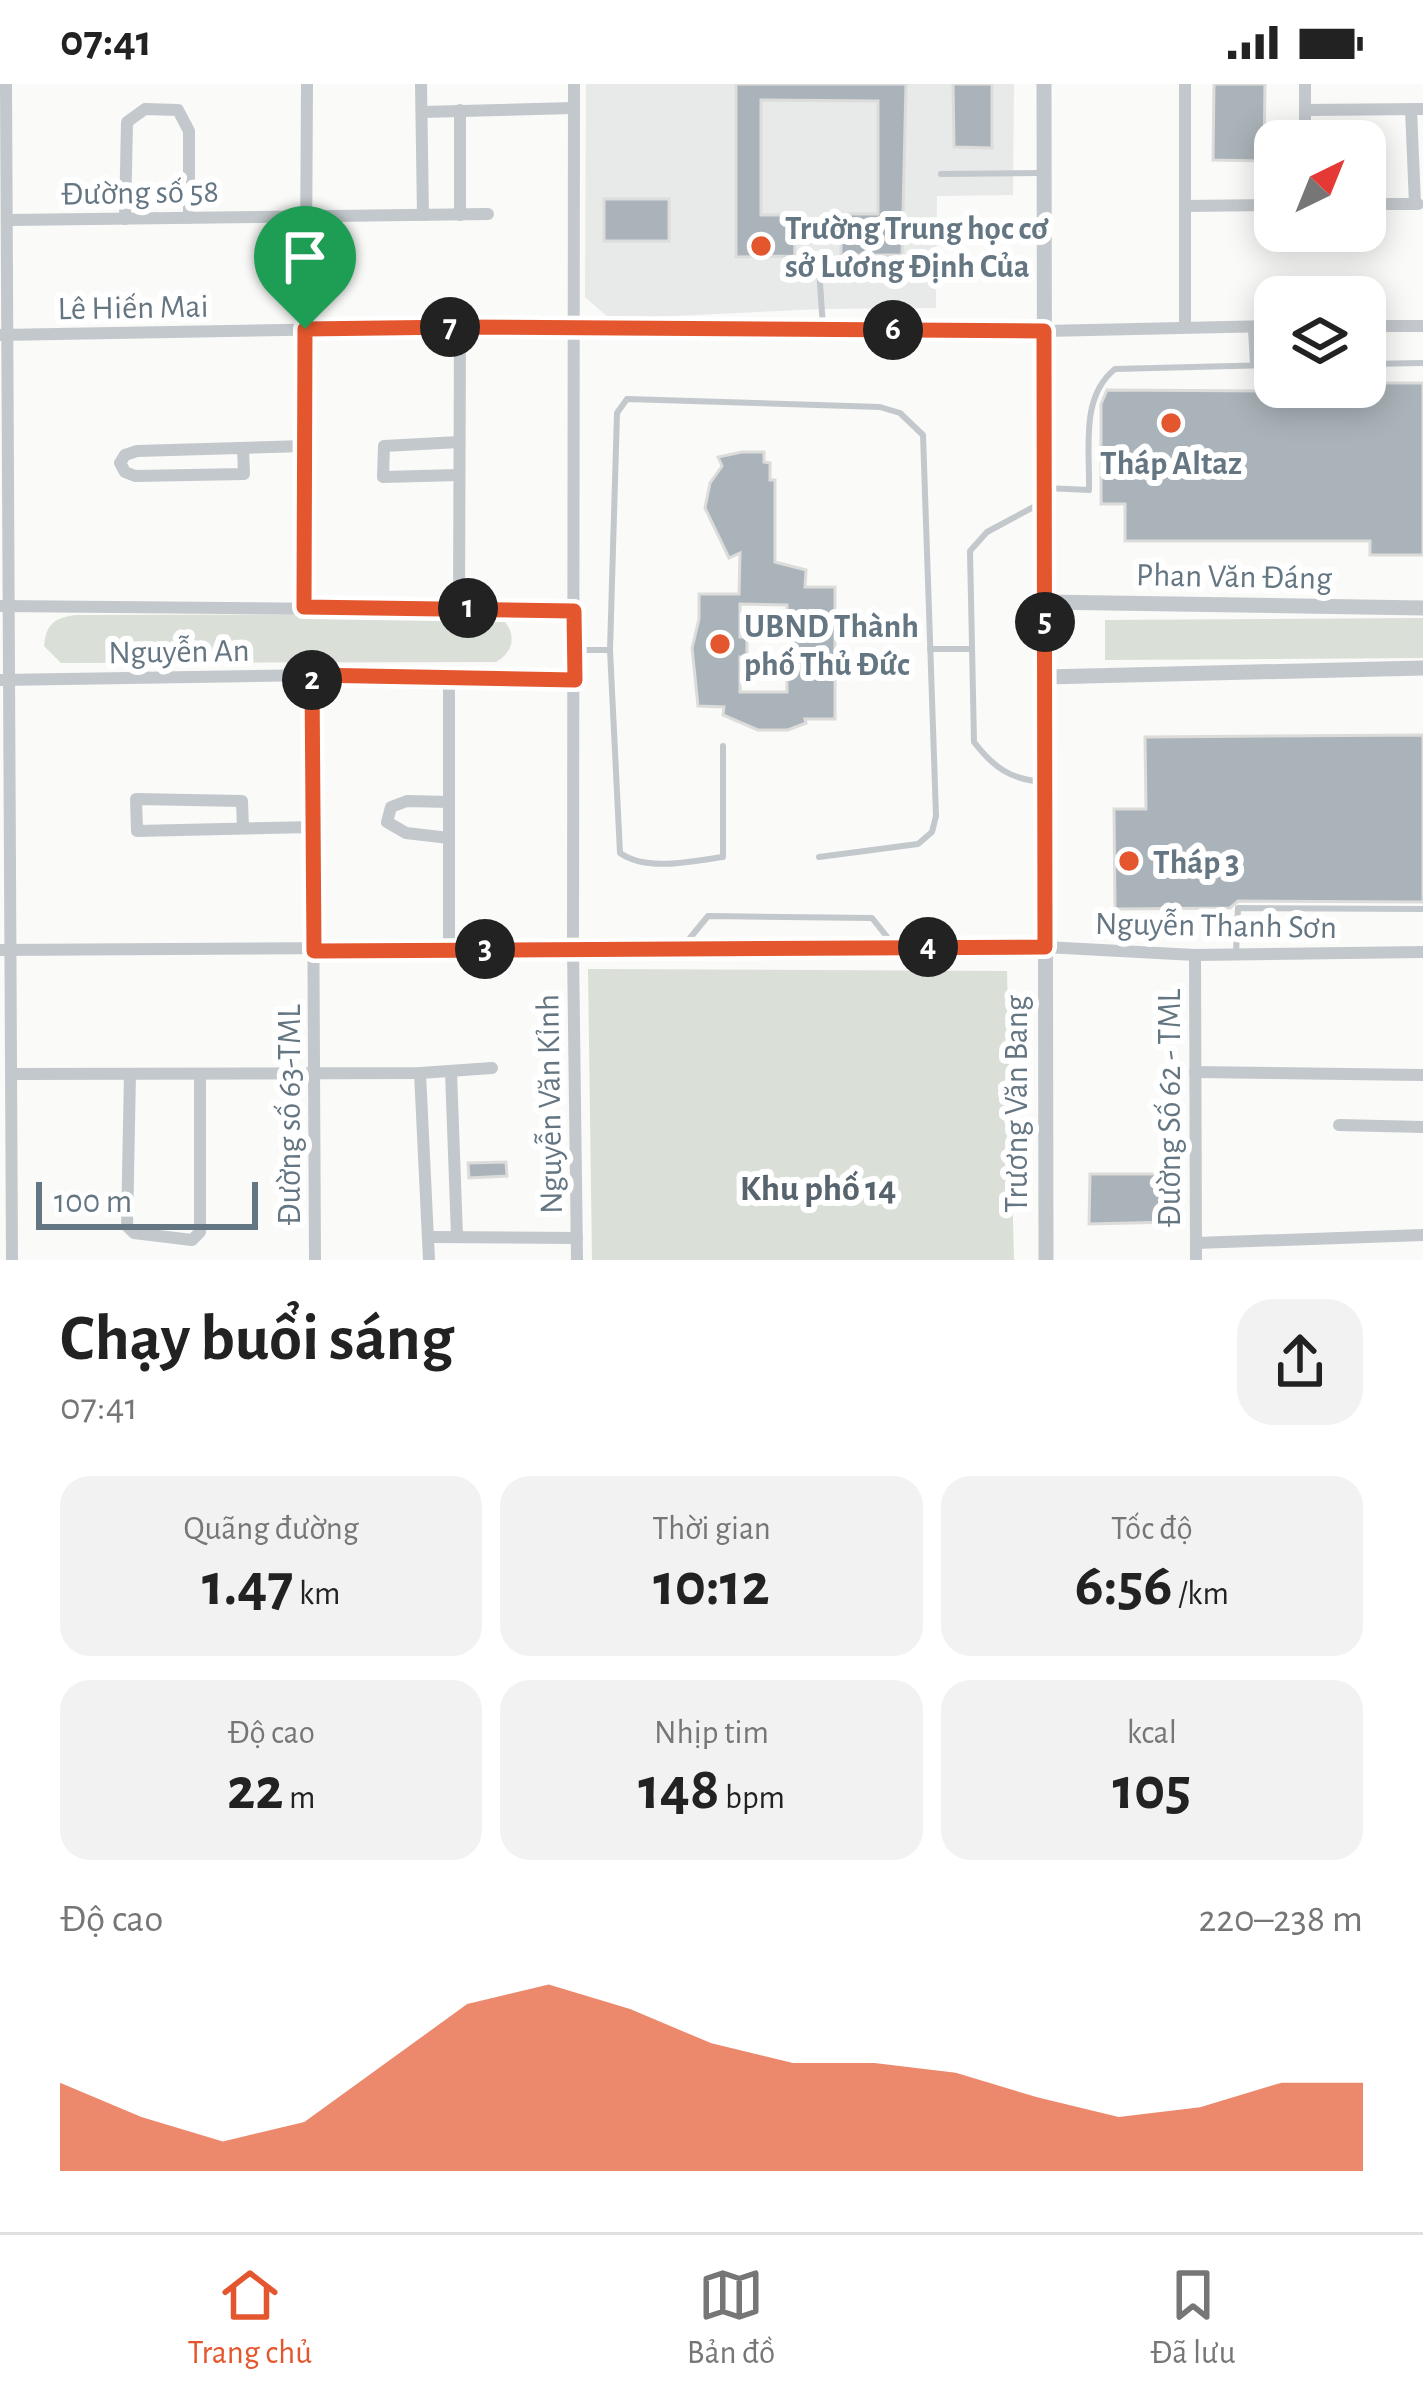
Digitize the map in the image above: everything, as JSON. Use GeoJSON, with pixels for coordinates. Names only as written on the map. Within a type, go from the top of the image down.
{"type":"FeatureCollection","features":[{"type":"Feature","properties":{"kind":"street"},"geometry":{"type":"LineString","coordinates":[[7,84],[9,220],[3,335],[11,1260]]}},
{"type":"Feature","properties":{"kind":"street"},"geometry":{"type":"LineString","coordinates":[[304,607],[307,84]]}},
{"type":"Feature","properties":{"kind":"street"},"geometry":{"type":"LineString","coordinates":[[422,84],[423,215]]}},
{"type":"Feature","properties":{"kind":"street","name":"Nguyễn Văn Kỉnh"},"geometry":{"type":"LineString","coordinates":[[574,84],[573,948],[578,1260]]}},
{"type":"Feature","properties":{"kind":"street","name":"Trương Văn Bang"},"geometry":{"type":"LineString","coordinates":[[1044,84],[1046,1260]]}},
{"type":"Feature","properties":{"kind":"street"},"geometry":{"type":"LineString","coordinates":[[1185,84],[1185,325]]}},
{"type":"Feature","properties":{"kind":"street"},"geometry":{"type":"LineString","coordinates":[[1305,84],[1305,120]]}},
{"type":"Feature","properties":{"kind":"street"},"geometry":{"type":"LineString","coordinates":[[422,112],[573,108]]}},
{"type":"Feature","properties":{"kind":"street"},"geometry":{"type":"LineString","coordinates":[[125,219],[127,122],[145,109],[178,110],[189,131],[189,218]]}},
{"type":"Feature","properties":{"kind":"street"},"geometry":{"type":"LineString","coordinates":[[1305,110],[1417,109],[1419,204],[1386,204]]}},
{"type":"Feature","properties":{"kind":"street"},"geometry":{"type":"LineString","coordinates":[[460,110],[460,214]]}},
{"type":"Feature","properties":{"kind":"street"},"geometry":{"type":"LineString","coordinates":[[1185,206],[1254,205]]}},
{"type":"Feature","properties":{"kind":"street","name":"Đường số 58"},"geometry":{"type":"LineString","coordinates":[[9,220],[488,214]]}},
{"type":"Feature","properties":{"kind":"street","name":"Lê Hiến Mai"},"geometry":{"type":"LineString","coordinates":[[3,335],[460,327],[1044,331],[1251,326]]}},
{"type":"Feature","properties":{"kind":"street"},"geometry":{"type":"LineString","coordinates":[[1386,326],[1423,326]]}},
{"type":"Feature","properties":{"kind":"street"},"geometry":{"type":"LineString","coordinates":[[459,608],[460,327]]}},
{"type":"Feature","properties":{"kind":"street"},"geometry":{"type":"LineString","coordinates":[[459,442],[384,446],[383,477],[459,476]]}},
{"type":"Feature","properties":{"kind":"street"},"geometry":{"type":"LineString","coordinates":[[243,448],[244,474],[135,476],[120,464],[125,455],[137,451],[305,446]]}},
{"type":"Feature","properties":{"kind":"street","name":"Phan Văn Đáng"},"geometry":{"type":"LineString","coordinates":[[1045,602],[1423,608]]}},
{"type":"Feature","properties":{"kind":"street","name":"Nguyễn An"},"geometry":{"type":"LineString","coordinates":[[5,605],[574,611]]}},
{"type":"Feature","properties":{"kind":"street"},"geometry":{"type":"LineString","coordinates":[[1045,676],[1423,668]]}},
{"type":"Feature","properties":{"kind":"street","name":"Nguyễn An"},"geometry":{"type":"LineString","coordinates":[[5,680],[312,675],[575,680]]}},
{"type":"Feature","properties":{"kind":"street","name":"Đường số 63-TML"},"geometry":{"type":"LineString","coordinates":[[312,675],[315,1260]]}},
{"type":"Feature","properties":{"kind":"street"},"geometry":{"type":"LineString","coordinates":[[448,949],[449,679]]}},
{"type":"Feature","properties":{"kind":"street"},"geometry":{"type":"LineString","coordinates":[[243,828],[242,801],[136,799],[137,831],[243,828],[313,826]]}},
{"type":"Feature","properties":{"kind":"street"},"geometry":{"type":"LineString","coordinates":[[449,802],[406,801],[391,807],[387,822],[406,833],[449,838]]}},
{"type":"Feature","properties":{"kind":"street","name":"Nguyễn Thanh Sơn"},"geometry":{"type":"LineString","coordinates":[[6,950],[682,946],[1045,947],[1195,955],[1423,952]]}},
{"type":"Feature","properties":{"kind":"street","name":"Đường Số 62 - TML"},"geometry":{"type":"LineString","coordinates":[[1195,955],[1196,1260]]}},
{"type":"Feature","properties":{"kind":"street"},"geometry":{"type":"LineString","coordinates":[[12,1074],[420,1073],[492,1068]]}},
{"type":"Feature","properties":{"kind":"street"},"geometry":{"type":"LineString","coordinates":[[451,1072],[457,1237]]}},
{"type":"Feature","properties":{"kind":"street"},"geometry":{"type":"LineString","coordinates":[[1195,1072],[1423,1076]]}},
{"type":"Feature","properties":{"kind":"street"},"geometry":{"type":"LineString","coordinates":[[420,1073],[429,1260]]}},
{"type":"Feature","properties":{"kind":"street"},"geometry":{"type":"LineString","coordinates":[[130,1074],[127,1226],[134,1233],[192,1240],[200,1232],[200,1074]]}},
{"type":"Feature","properties":{"kind":"street"},"geometry":{"type":"LineString","coordinates":[[1339,1124],[1423,1127]]}},
{"type":"Feature","properties":{"kind":"street"},"geometry":{"type":"LineString","coordinates":[[1196,1243],[1423,1235]]}},
{"type":"Feature","properties":{"kind":"street"},"geometry":{"type":"LineString","coordinates":[[429,1237],[577,1238]]}},
{"type":"Feature","properties":{"kind":"lane"},"geometry":{"type":"LineString","coordinates":[[941,174],[1044,173]]}},
{"type":"Feature","properties":{"kind":"lane"},"geometry":{"type":"LineString","coordinates":[[819,268],[823,330]]}},
{"type":"Feature","properties":{"kind":"lane"},"geometry":{"type":"LineString","coordinates":[[1045,782],[1018,781],[992,764],[974,742],[970,551],[987,532],[1044,494],[1089,490],[1093,398],[1115,369],[1253,365],[1251,326]]}},
{"type":"Feature","properties":{"kind":"lane"},"geometry":{"type":"LineString","coordinates":[[1386,364],[1423,363]]}},
{"type":"Feature","properties":{"kind":"lane"},"geometry":{"type":"LineString","coordinates":[[723,746],[723,857],[675,864],[626,859],[620,853],[610,650],[617,413],[627,400],[880,407],[909,419],[922,435],[936,816],[932,832],[918,844],[819,857]]}},
{"type":"Feature","properties":{"kind":"lane"},"geometry":{"type":"LineString","coordinates":[[930,649],[972,649]]}},
{"type":"Feature","properties":{"kind":"lane"},"geometry":{"type":"LineString","coordinates":[[575,650],[610,650]]}},
{"type":"Feature","properties":{"kind":"lane"},"geometry":{"type":"LineString","coordinates":[[1236,955],[1238,908],[1423,909]]}},
{"type":"Feature","properties":{"kind":"lane"},"geometry":{"type":"LineString","coordinates":[[682,946],[708,916],[872,918],[896,947]]}},
{"type":"Feature","properties":{"kind":"shaded area","name":"Trường Trung học cơ sở Lương Định Của"},"geometry":{"type":"Polygon","coordinates":[[[586,84],[1014,84],[1013,195],[937,196],[936,308],[610,319],[585,297],[586,84]]]}},
{"type":"Feature","properties":{"kind":"shaded area"},"geometry":{"type":"Polygon","coordinates":[[[495,614],[512,638],[508,651],[496,662],[61,663],[44,646],[52,623],[76,615],[495,614]]]}},
{"type":"Feature","properties":{"kind":"shaded area"},"geometry":{"type":"Polygon","coordinates":[[[1423,618],[1423,658],[1105,660],[1105,620],[1423,618]]]}},
{"type":"Feature","properties":{"kind":"shaded area"},"geometry":{"type":"Polygon","coordinates":[[[588,969],[1007,971],[1014,1260],[592,1260],[588,969]]]}},
{"type":"Feature","properties":{"kind":"building"},"geometry":{"type":"Polygon","coordinates":[[[736,84],[906,84],[902,255],[841,255],[841,214],[878,214],[878,101],[761,100],[761,215],[794,215],[795,256],[736,257],[736,84]]]}},
{"type":"Feature","properties":{"kind":"building"},"geometry":{"type":"Polygon","coordinates":[[[953,84],[992,84],[992,148],[954,147],[953,84]]]}},
{"type":"Feature","properties":{"kind":"building"},"geometry":{"type":"Polygon","coordinates":[[[1214,84],[1265,84],[1265,120],[1254,120],[1254,161],[1213,160],[1214,84]]]}},
{"type":"Feature","properties":{"kind":"building"},"geometry":{"type":"Polygon","coordinates":[[[604,199],[669,199],[669,241],[604,241],[604,199]]]}},
{"type":"Feature","properties":{"kind":"building"},"geometry":{"type":"Polygon","coordinates":[[[1386,383],[1423,383],[1423,555],[1370,555],[1370,541],[1125,541],[1125,504],[1101,504],[1101,404],[1107,390],[1254,391],[1254,408],[1386,408],[1386,383]]]}},
{"type":"Feature","properties":{"kind":"building","name":"UBND Thành phố Thủ Đức"},"geometry":{"type":"Polygon","coordinates":[[[764,452],[770,480],[775,480],[775,562],[806,570],[805,587],[835,587],[835,719],[805,719],[806,723],[788,730],[758,730],[723,715],[724,707],[698,706],[692,648],[699,594],[739,594],[740,553],[729,558],[705,508],[710,483],[722,466],[718,457],[764,452]],[[740,604],[740,637],[747,637],[747,657],[740,657],[740,692],[787,692],[787,605],[740,604]]]}},
{"type":"Feature","properties":{"kind":"building"},"geometry":{"type":"Polygon","coordinates":[[[1423,735],[1423,902],[1238,901],[1230,908],[1115,909],[1114,809],[1146,809],[1145,737],[1423,735]]]}},
{"type":"Feature","properties":{"kind":"building"},"geometry":{"type":"Polygon","coordinates":[[[506,1162],[507,1176],[469,1178],[468,1163],[506,1162]]]}},
{"type":"Feature","properties":{"kind":"building"},"geometry":{"type":"Polygon","coordinates":[[[1090,1174],[1171,1174],[1172,1222],[1089,1224],[1090,1174]]]}},
{"type":"Feature","properties":{"kind":"place","name":"Trường Trung học cơ sở Lương Định Của"},"geometry":{"type":"Point","coordinates":[761,246]}},
{"type":"Feature","properties":{"kind":"place","name":"Tháp Altaz"},"geometry":{"type":"Point","coordinates":[1171,423]}},
{"type":"Feature","properties":{"kind":"place","name":"UBND Thành phố Thủ Đức"},"geometry":{"type":"Point","coordinates":[720,644]}},
{"type":"Feature","properties":{"kind":"place","name":"Tháp 3"},"geometry":{"type":"Point","coordinates":[1129,861]}},
{"type":"Feature","properties":{"kind":"district","name":"Khu phố 14"},"geometry":{"type":"Point","coordinates":[818,1187]}},
{"type":"Feature","properties":{"kind":"route"},"geometry":{"type":"LineString","coordinates":[[305,329],[1044,331],[1045,947],[314,951],[312,675],[575,680],[575,650],[574,611],[304,607],[305,329]]}}]}
